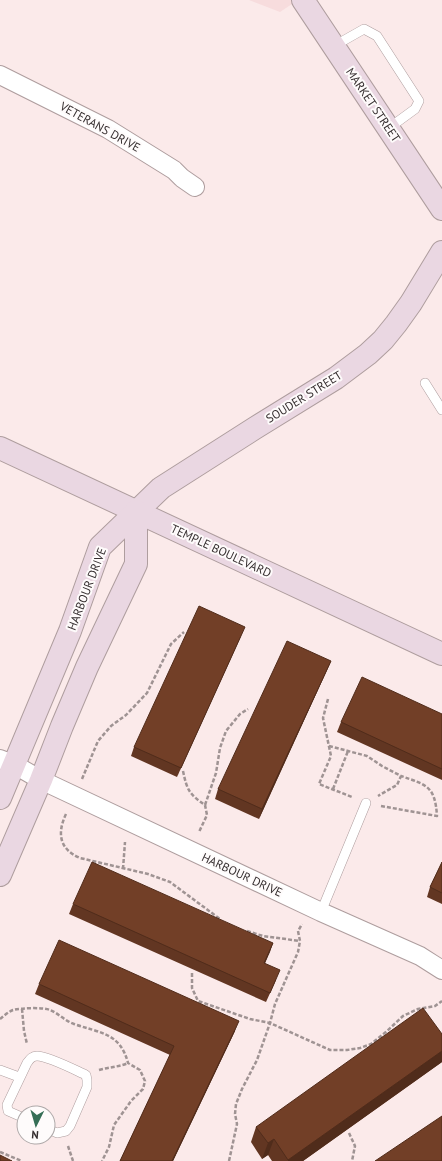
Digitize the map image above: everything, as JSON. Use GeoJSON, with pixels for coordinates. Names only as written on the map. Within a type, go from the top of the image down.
{"type":"FeatureCollection","features":[{"type":"Feature","properties":{"kind":"street","name":"MARKET STREET"},"geometry":{"type":"LineString","coordinates":[[303,0],[442,209]]}},
{"type":"Feature","properties":{"kind":"street","name":"VETERANS DRIVE"},"geometry":{"type":"LineString","coordinates":[[0,75],[108,129],[174,170],[195,187]]}},
{"type":"Feature","properties":{"kind":"street","name":"SOUDER STREET"},"geometry":{"type":"LineString","coordinates":[[136,511],[161,488],[336,378],[368,354],[382,340],[412,303],[442,252]]}},
{"type":"Feature","properties":{"kind":"street","name":"TEMPLE BOULEVARD"},"geometry":{"type":"LineString","coordinates":[[0,448],[442,654]]}},
{"type":"Feature","properties":{"kind":"street","name":"HARBOUR DRIVE"},"geometry":{"type":"LineString","coordinates":[[0,798],[7,762],[70,631],[100,546],[136,511]]}},
{"type":"Feature","properties":{"kind":"street"},"geometry":{"type":"LineString","coordinates":[[0,875],[41,780],[87,666],[136,564],[136,511]]}},
{"type":"Feature","properties":{"kind":"street"},"geometry":{"type":"LineString","coordinates":[[70,631],[99,643]]}},
{"type":"Feature","properties":{"kind":"street","name":"HARBOUR DRIVE"},"geometry":{"type":"LineString","coordinates":[[7,762],[41,780],[191,851],[321,912],[420,956],[442,970]]}},
{"type":"Feature","properties":{"kind":"lane"},"geometry":{"type":"LineString","coordinates":[[334,46],[364,29],[378,36],[420,101],[415,109],[389,128]]}},
{"type":"Feature","properties":{"kind":"lane"},"geometry":{"type":"LineString","coordinates":[[425,383],[442,410]]}},
{"type":"Feature","properties":{"kind":"lane"},"geometry":{"type":"LineString","coordinates":[[321,912],[366,803]]}},
{"type":"Feature","properties":{"kind":"lane"},"geometry":{"type":"LineString","coordinates":[[16,1114],[8,1111],[7,1105],[19,1077],[27,1063],[32,1058],[37,1056],[44,1057],[86,1075],[87,1086],[70,1126],[66,1131],[56,1133]]}},
{"type":"Feature","properties":{"kind":"lane"},"geometry":{"type":"LineString","coordinates":[[0,1070],[19,1077]]}},
{"type":"Feature","properties":{"kind":"path"},"geometry":{"type":"LineString","coordinates":[[81,783],[98,741],[111,726],[126,715],[147,693],[171,644],[184,632]]}},
{"type":"Feature","properties":{"kind":"path"},"geometry":{"type":"LineString","coordinates":[[328,699],[323,718],[331,756],[319,784],[366,803],[437,816],[436,802],[427,786],[401,776],[367,756],[329,746]]}},
{"type":"Feature","properties":{"kind":"path"},"geometry":{"type":"LineString","coordinates":[[191,851],[206,815],[205,805],[216,773],[220,748],[226,731],[240,714],[248,708]]}},
{"type":"Feature","properties":{"kind":"path"},"geometry":{"type":"LineString","coordinates":[[333,789],[348,751]]}},
{"type":"Feature","properties":{"kind":"path"},"geometry":{"type":"LineString","coordinates":[[183,771],[186,784],[192,796],[205,805]]}},
{"type":"Feature","properties":{"kind":"path"},"geometry":{"type":"LineString","coordinates":[[366,803],[397,785],[401,776]]}},
{"type":"Feature","properties":{"kind":"path"},"geometry":{"type":"LineString","coordinates":[[67,812],[62,823],[60,836],[70,854],[80,858],[148,874],[170,882],[222,920]]}},
{"type":"Feature","properties":{"kind":"path"},"geometry":{"type":"LineString","coordinates":[[123,869],[126,820]]}},
{"type":"Feature","properties":{"kind":"path"},"geometry":{"type":"LineString","coordinates":[[229,1161],[237,1124],[236,1104],[257,1060],[275,1004],[298,952],[300,941],[298,931],[306,917],[316,922],[321,912]]}},
{"type":"Feature","properties":{"kind":"path"},"geometry":{"type":"LineString","coordinates":[[245,931],[263,936],[300,941]]}},
{"type":"Feature","properties":{"kind":"path"},"geometry":{"type":"LineString","coordinates":[[192,974],[192,988],[198,1001],[250,1019],[270,1023],[330,1050],[360,1048],[371,1044],[387,1032],[403,1016],[418,1009],[435,1006],[442,1000]]}},
{"type":"Feature","properties":{"kind":"path"},"geometry":{"type":"LineString","coordinates":[[22,1009],[24,1031],[32,1058]]}},
{"type":"Feature","properties":{"kind":"path"},"geometry":{"type":"LineString","coordinates":[[86,1075],[110,1066],[121,1066],[128,1063]]}},
{"type":"Feature","properties":{"kind":"path"},"geometry":{"type":"LineString","coordinates":[[349,1133],[355,1146],[352,1161]]}},
{"type":"Feature","properties":{"kind":"path"},"geometry":{"type":"LineString","coordinates":[[0,1152],[22,1161]]}},
{"type":"Feature","properties":{"kind":"shaded area"},"geometry":{"type":"Polygon","coordinates":[[[249,0],[298,0],[280,12],[249,0]]]}},
{"type":"Feature","properties":{"kind":"building"},"geometry":{"type":"Polygon","coordinates":[[[199,606],[245,627],[181,768],[134,747],[199,606]]]}},
{"type":"Feature","properties":{"kind":"building"},"geometry":{"type":"Polygon","coordinates":[[[287,641],[331,661],[262,809],[218,789],[287,641]]]}},
{"type":"Feature","properties":{"kind":"building"},"geometry":{"type":"Polygon","coordinates":[[[362,677],[442,714],[442,769],[341,722],[362,677]]]}},
{"type":"Feature","properties":{"kind":"building"},"geometry":{"type":"Polygon","coordinates":[[[92,862],[273,943],[264,963],[280,970],[270,993],[73,904],[92,862]]]}},
{"type":"Feature","properties":{"kind":"building"},"geometry":{"type":"Polygon","coordinates":[[[442,862],[442,893],[430,887],[442,862]]]}},
{"type":"Feature","properties":{"kind":"building"},"geometry":{"type":"Polygon","coordinates":[[[59,940],[239,1021],[172,1161],[120,1161],[174,1046],[39,984],[59,940]]]}},
{"type":"Feature","properties":{"kind":"building"},"geometry":{"type":"Polygon","coordinates":[[[423,1008],[442,1034],[442,1051],[288,1160],[274,1139],[268,1143],[256,1127],[423,1008]]]}},
{"type":"Feature","properties":{"kind":"building"},"geometry":{"type":"Polygon","coordinates":[[[442,1116],[442,1161],[375,1161],[442,1116]]]}},
{"type":"Feature","properties":{"kind":"building"},"geometry":{"type":"Polygon","coordinates":[[[0,1155],[12,1161],[0,1161],[0,1155]]]}}]}
